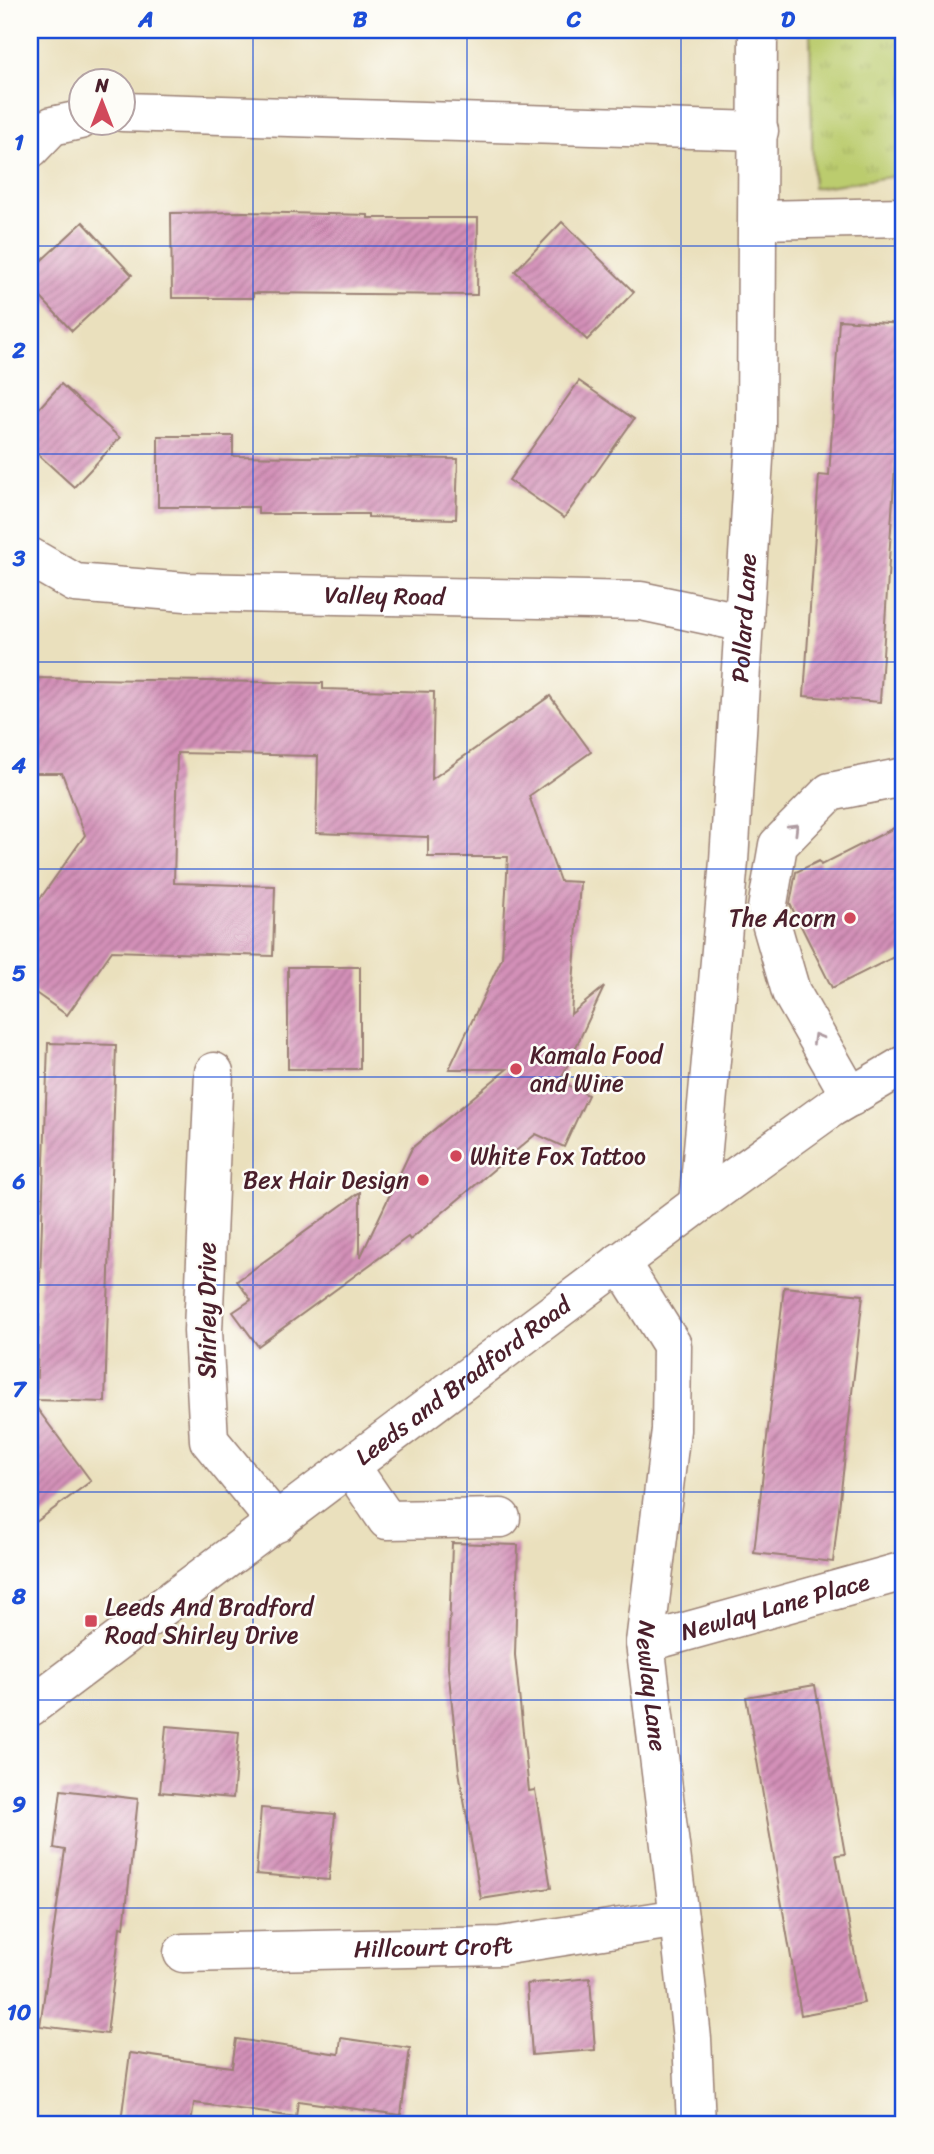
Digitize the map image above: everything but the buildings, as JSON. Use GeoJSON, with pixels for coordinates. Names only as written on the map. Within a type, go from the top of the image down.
{"type":"FeatureCollection","features":[{"type":"Feature","properties":{"kind":"street","name":"Pollard Lane"},"geometry":{"type":"LineString","coordinates":[[698,1204],[729,861],[756,427],[758,30]]}},
{"type":"Feature","properties":{"kind":"street"},"geometry":{"type":"LineString","coordinates":[[136,112],[759,131]]}},
{"type":"Feature","properties":{"kind":"street"},"geometry":{"type":"LineString","coordinates":[[30,149],[52,126],[66,123]]}},
{"type":"Feature","properties":{"kind":"street"},"geometry":{"type":"LineString","coordinates":[[758,220],[904,217]]}},
{"type":"Feature","properties":{"kind":"street","name":"Valley Road"},"geometry":{"type":"LineString","coordinates":[[30,557],[75,583],[186,592],[640,601],[745,622]]}},
{"type":"Feature","properties":{"kind":"street"},"geometry":{"type":"LineString","coordinates":[[851,1097],[790,992],[767,909],[778,845],[830,792],[904,777]]}},
{"type":"Feature","properties":{"kind":"street","name":"Leeds and Bradford Road"},"geometry":{"type":"LineString","coordinates":[[30,1707],[698,1204],[831,1108],[904,1065]]}},
{"type":"Feature","properties":{"kind":"street","name":"Shirley Drive"},"geometry":{"type":"LineString","coordinates":[[214,1072],[203,1331],[209,1440],[277,1523]]}},
{"type":"Feature","properties":{"kind":"street","name":"Newlay Lane"},"geometry":{"type":"LineString","coordinates":[[620,1262],[672,1345],[671,1430],[645,1643],[692,2039],[696,2124]]}},
{"type":"Feature","properties":{"kind":"street"},"geometry":{"type":"LineString","coordinates":[[351,1467],[387,1520],[501,1518]]}},
{"type":"Feature","properties":{"kind":"street","name":"Newlay Lane Place"},"geometry":{"type":"LineString","coordinates":[[645,1643],[904,1571]]}},
{"type":"Feature","properties":{"kind":"street","name":"Hillcourt Croft"},"geometry":{"type":"LineString","coordinates":[[183,1953],[501,1946],[679,1919]]}},
{"type":"Feature","properties":{"kind":"green space"},"geometry":{"type":"Polygon","coordinates":[[[810,30],[904,30],[904,175],[813,188],[810,30]]]}},
{"type":"Feature","properties":{"kind":"place","name":"The Acorn"},"geometry":{"type":"Point","coordinates":[850,918]}},
{"type":"Feature","properties":{"kind":"place","name":"Kamala Food and Wine"},"geometry":{"type":"Point","coordinates":[516,1069]}},
{"type":"Feature","properties":{"kind":"place","name":"White Fox Tattoo"},"geometry":{"type":"Point","coordinates":[456,1156]}},
{"type":"Feature","properties":{"kind":"place","name":"Bex Hair Design"},"geometry":{"type":"Point","coordinates":[423,1180]}},
{"type":"Feature","properties":{"kind":"place","name":"Leeds And Bradford Road Shirley Drive"},"geometry":{"type":"Point","coordinates":[91,1621]}}]}
